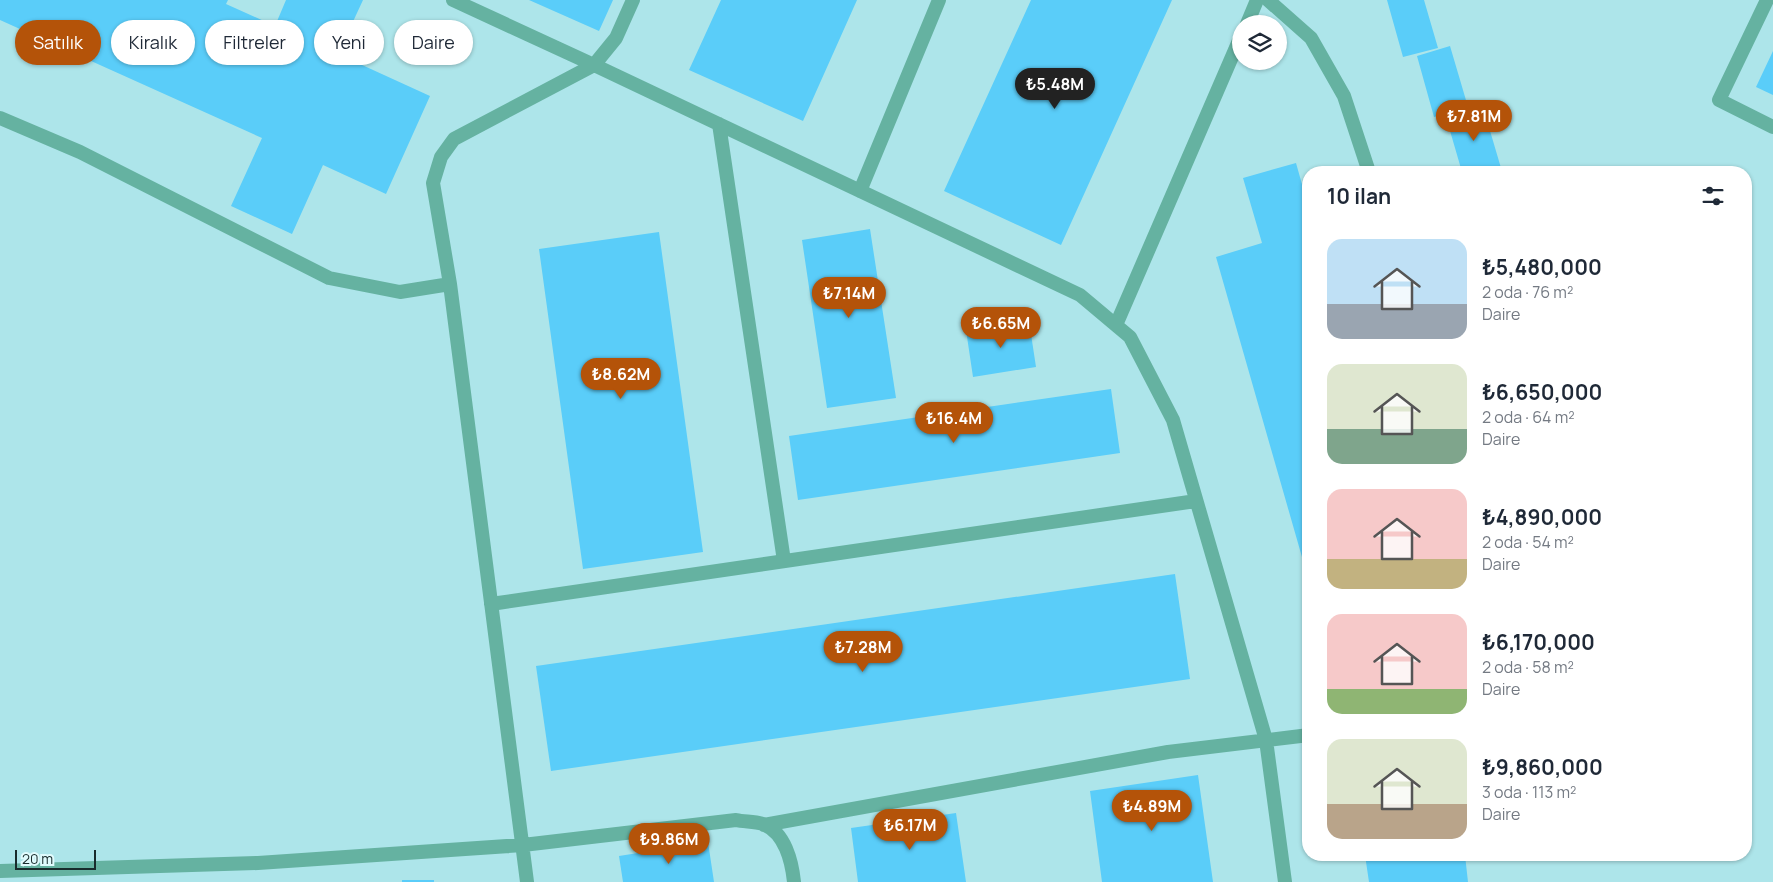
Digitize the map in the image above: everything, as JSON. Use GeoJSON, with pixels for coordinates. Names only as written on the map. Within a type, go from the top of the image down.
{"type":"FeatureCollection","features":[{"type":"Feature","properties":{"kind":"lane"},"geometry":{"type":"LineString","coordinates":[[453,0],[1080,295],[1130,337],[1173,420],[1266,740],[1285,882]]}},
{"type":"Feature","properties":{"kind":"lane"},"geometry":{"type":"LineString","coordinates":[[527,882],[450,284],[433,183],[440,157],[454,139],[594,65],[616,38],[634,0]]}},
{"type":"Feature","properties":{"kind":"lane"},"geometry":{"type":"LineString","coordinates":[[860,191],[939,0]]}},
{"type":"Feature","properties":{"kind":"lane"},"geometry":{"type":"LineString","coordinates":[[1251,15],[1257,0]]}},
{"type":"Feature","properties":{"kind":"lane"},"geometry":{"type":"LineString","coordinates":[[1268,0],[1311,38],[1344,96],[1366,166]]}},
{"type":"Feature","properties":{"kind":"lane"},"geometry":{"type":"LineString","coordinates":[[1767,0],[1719,100],[1773,127]]}},
{"type":"Feature","properties":{"kind":"lane"},"geometry":{"type":"LineString","coordinates":[[1116,326],[1232,57]]}},
{"type":"Feature","properties":{"kind":"lane"},"geometry":{"type":"LineString","coordinates":[[0,118],[80,152],[329,278],[400,292],[450,284]]}},
{"type":"Feature","properties":{"kind":"lane"},"geometry":{"type":"LineString","coordinates":[[719,124],[784,561]]}},
{"type":"Feature","properties":{"kind":"lane"},"geometry":{"type":"LineString","coordinates":[[491,604],[1196,500]]}},
{"type":"Feature","properties":{"kind":"lane"},"geometry":{"type":"LineString","coordinates":[[0,871],[258,863],[523,845],[736,820],[764,824],[1168,752],[1302,736]]}},
{"type":"Feature","properties":{"kind":"lane"},"geometry":{"type":"LineString","coordinates":[[764,824],[779,836],[792,864],[794,882]]}},
{"type":"Feature","properties":{"kind":"shaded area"},"geometry":{"type":"Polygon","coordinates":[[[0,0],[1773,0],[1773,882],[0,882],[0,0]]]}},
{"type":"Feature","properties":{"kind":"building"},"geometry":{"type":"Polygon","coordinates":[[[0,0],[228,0],[226,4],[262,20],[205,20],[205,65],[304,65],[304,20],[278,20],[286,0],[363,0],[354,20],[314,20],[314,65],[362,65],[430,96],[386,194],[323,165],[292,234],[231,206],[262,138],[100,65],[101,20],[15,20],[15,27],[0,20],[0,0]]]}},
{"type":"Feature","properties":{"kind":"building"},"geometry":{"type":"Polygon","coordinates":[[[529,0],[613,0],[599,31],[529,0]]]}},
{"type":"Feature","properties":{"kind":"building"},"geometry":{"type":"Polygon","coordinates":[[[721,0],[857,0],[803,121],[689,70],[721,0]]]}},
{"type":"Feature","properties":{"kind":"building"},"geometry":{"type":"Polygon","coordinates":[[[1031,0],[1172,0],[1061,245],[944,191],[1031,0]]]}},
{"type":"Feature","properties":{"kind":"building"},"geometry":{"type":"Polygon","coordinates":[[[1387,0],[1424,0],[1438,48],[1403,57],[1387,0]]]}},
{"type":"Feature","properties":{"kind":"building"},"geometry":{"type":"Polygon","coordinates":[[[1450,46],[1468,107],[1434,117],[1417,56],[1450,46]]]}},
{"type":"Feature","properties":{"kind":"building"},"geometry":{"type":"Polygon","coordinates":[[[1773,51],[1773,95],[1756,87],[1773,51]]]}},
{"type":"Feature","properties":{"kind":"building"},"geometry":{"type":"Polygon","coordinates":[[[1483,107],[1500,166],[1460,166],[1446,117],[1483,107]]]}},
{"type":"Feature","properties":{"kind":"building"},"geometry":{"type":"Polygon","coordinates":[[[1296,163],[1302,184],[1302,557],[1216,257],[1262,243],[1243,178],[1296,163]]]}},
{"type":"Feature","properties":{"kind":"building"},"geometry":{"type":"Polygon","coordinates":[[[870,229],[896,398],[827,408],[802,240],[870,229]]]}},
{"type":"Feature","properties":{"kind":"building"},"geometry":{"type":"Polygon","coordinates":[[[659,232],[703,552],[583,569],[539,249],[659,232]]]}},
{"type":"Feature","properties":{"kind":"building"},"geometry":{"type":"Polygon","coordinates":[[[1029,321],[1036,367],[973,377],[966,330],[1029,321]]]}},
{"type":"Feature","properties":{"kind":"building"},"geometry":{"type":"Polygon","coordinates":[[[1111,389],[1120,453],[798,500],[789,436],[1111,389]]]}},
{"type":"Feature","properties":{"kind":"building"},"geometry":{"type":"Polygon","coordinates":[[[1175,574],[1190,679],[551,771],[536,666],[1175,574]]]}},
{"type":"Feature","properties":{"kind":"building"},"geometry":{"type":"Polygon","coordinates":[[[1198,775],[1213,882],[1102,882],[1090,791],[1198,775]]]}},
{"type":"Feature","properties":{"kind":"building"},"geometry":{"type":"Polygon","coordinates":[[[956,813],[966,882],[858,882],[851,828],[956,813]]]}},
{"type":"Feature","properties":{"kind":"building"},"geometry":{"type":"Polygon","coordinates":[[[708,842],[714,882],[623,882],[619,856],[708,842]]]}},
{"type":"Feature","properties":{"kind":"building"},"geometry":{"type":"Polygon","coordinates":[[[1366,861],[1466,861],[1468,882],[1369,882],[1366,861]]]}},
{"type":"Feature","properties":{"kind":"building"},"geometry":{"type":"Polygon","coordinates":[[[402,880],[434,880],[434,882],[402,882],[402,880]]]}}]}
